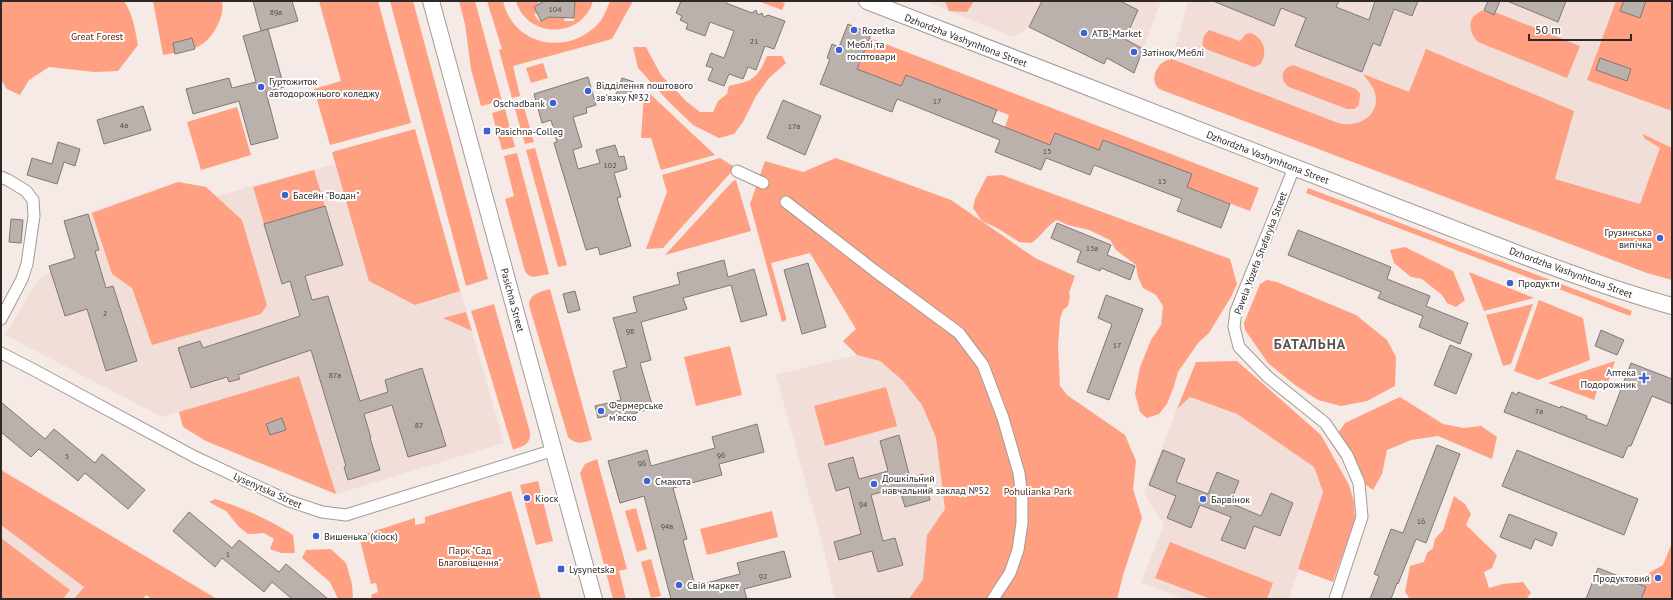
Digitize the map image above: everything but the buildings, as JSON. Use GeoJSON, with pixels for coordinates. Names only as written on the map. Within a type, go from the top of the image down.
{"type":"FeatureCollection","features":[{"type":"Feature","properties":{"kind":"main road","name":"Pasichna Street"},"geometry":{"type":"LineString","coordinates":[[431,1],[594,599]]}},
{"type":"Feature","properties":{"kind":"main road","name":"Dzhordzha Vashynhtona Street"},"geometry":{"type":"LineString","coordinates":[[867,1],[1294,168],[1560,268],[1647,299],[1672,306]]}},
{"type":"Feature","properties":{"kind":"street","name":"Pavela Yozefa Shafaryka Street"},"geometry":{"type":"LineString","coordinates":[[1294,168],[1236,311],[1234,327],[1238,347],[1252,361],[1325,423],[1347,456],[1359,483],[1362,517],[1335,599]]}},
{"type":"Feature","properties":{"kind":"street"},"geometry":{"type":"LineString","coordinates":[[737,171],[763,183]]}},
{"type":"Feature","properties":{"kind":"street"},"geometry":{"type":"LineString","coordinates":[[1,177],[26,191],[33,200],[34,216],[27,264],[22,279],[1,319]]}},
{"type":"Feature","properties":{"kind":"street"},"geometry":{"type":"LineString","coordinates":[[786,202],[875,271],[960,333],[983,364],[1005,425],[1019,473],[1022,498],[1022,523],[1018,550],[1010,573],[993,599]]}},
{"type":"Feature","properties":{"kind":"street","name":"Lysenytska Street"},"geometry":{"type":"LineString","coordinates":[[1,353],[195,458],[289,501],[322,512],[346,515],[554,450]]}},
{"type":"Feature","properties":{"kind":"shaded area","name":"ATB-Market"},"geometry":{"type":"Polygon","coordinates":[[[924,1],[1161,1],[1134,73],[1107,58],[1104,64],[1029,27],[1013,37],[924,1]]]}},
{"type":"Feature","properties":{"kind":"shaded area"},"geometry":{"type":"Polygon","coordinates":[[[1188,1],[1672,1],[1672,212],[1638,237],[1171,63],[1188,1]]]}},
{"type":"Feature","properties":{"kind":"shaded area"},"geometry":{"type":"Polygon","coordinates":[[[418,141],[504,443],[336,494],[206,441],[183,427],[179,412],[162,417],[5,335],[37,281],[51,271],[49,266],[74,258],[64,221],[178,182],[206,187],[216,196],[418,141]]]}},
{"type":"Feature","properties":{"kind":"shaded area","name":"Дошкільний навчальний заклад №52"},"geometry":{"type":"Polygon","coordinates":[[[857,355],[880,361],[902,380],[922,405],[936,438],[945,509],[927,535],[923,579],[909,599],[835,599],[822,542],[776,375],[857,355]]]}},
{"type":"Feature","properties":{"kind":"shaded area"},"geometry":{"type":"Polygon","coordinates":[[[1190,397],[1237,414],[1314,467],[1323,492],[1289,599],[1185,599],[1141,583],[1164,525],[1144,493],[1177,409],[1190,397]]]}},
{"type":"Feature","properties":{"kind":"shaded area"},"geometry":{"type":"Polygon","coordinates":[[[1,525],[84,587],[74,599],[1,599],[1,525]]]}},
{"type":"Feature","properties":{"kind":"green space","name":"Great Forest"},"geometry":{"type":"Polygon","coordinates":[[[1,1],[124,1],[132,17],[138,45],[118,71],[95,72],[49,67],[29,80],[20,95],[7,89],[1,80],[1,1]]]}},
{"type":"Feature","properties":{"kind":"green space"},"geometry":{"type":"Polygon","coordinates":[[[153,1],[222,1],[221,18],[211,36],[200,45],[187,50],[163,55],[153,1]]]}},
{"type":"Feature","properties":{"kind":"green space"},"geometry":{"type":"Polygon","coordinates":[[[319,1],[378,1],[411,123],[330,145],[314,89],[341,81],[319,1]]]}},
{"type":"Feature","properties":{"kind":"green space"},"geometry":{"type":"Polygon","coordinates":[[[390,1],[413,1],[488,279],[466,286],[390,1]]]}},
{"type":"Feature","properties":{"kind":"green space"},"geometry":{"type":"Polygon","coordinates":[[[459,1],[475,1],[502,101],[481,106],[471,69],[465,24],[459,1]]]}},
{"type":"Feature","properties":{"kind":"green space"},"geometry":{"type":"Polygon","coordinates":[[[487,1],[503,1],[509,16],[517,27],[528,36],[541,41],[554,43],[569,41],[582,36],[595,27],[606,12],[610,1],[633,1],[612,39],[513,66],[520,96],[512,98],[499,50],[502,49],[487,1]]]}},
{"type":"Feature","properties":{"kind":"green space"},"geometry":{"type":"Polygon","coordinates":[[[516,1],[537,1],[539,4],[534,7],[537,13],[534,14],[539,21],[551,15],[565,17],[564,21],[574,21],[575,1],[593,1],[587,13],[578,22],[567,28],[554,30],[542,28],[531,22],[522,13],[516,1]]]}},
{"type":"Feature","properties":{"kind":"green space"},"geometry":{"type":"Polygon","coordinates":[[[758,1],[778,1],[785,3],[782,10],[758,1]]]}},
{"type":"Feature","properties":{"kind":"green space"},"geometry":{"type":"Polygon","coordinates":[[[945,1],[974,1],[967,12],[949,11],[945,1]]]}},
{"type":"Feature","properties":{"kind":"green space"},"geometry":{"type":"Polygon","coordinates":[[[1616,1],[1624,1],[1620,11],[1639,18],[1646,1],[1672,1],[1672,111],[1587,80],[1616,1]]]}},
{"type":"Feature","properties":{"kind":"green space"},"geometry":{"type":"Polygon","coordinates":[[[1484,10],[1494,14],[1495,12],[1580,46],[1567,78],[1478,42],[1472,33],[1470,24],[1474,16],[1484,10]]]}},
{"type":"Feature","properties":{"kind":"green space"},"geometry":{"type":"Polygon","coordinates":[[[1209,30],[1240,41],[1246,34],[1251,33],[1262,42],[1264,46],[1264,55],[1261,64],[1254,67],[1203,48],[1203,38],[1209,30]]]}},
{"type":"Feature","properties":{"kind":"green space"},"geometry":{"type":"Polygon","coordinates":[[[870,38],[1259,188],[1250,211],[1187,187],[1191,174],[1104,140],[1099,150],[1050,145],[1005,127],[1009,115],[906,75],[901,86],[857,69],[870,38]]]}},
{"type":"Feature","properties":{"kind":"green space"},"geometry":{"type":"Polygon","coordinates":[[[633,47],[646,47],[661,75],[687,102],[700,112],[713,112],[718,101],[727,94],[729,86],[753,78],[760,70],[767,56],[782,56],[786,63],[769,78],[756,96],[743,122],[734,134],[719,138],[693,125],[669,102],[638,68],[633,47]]]}},
{"type":"Feature","properties":{"kind":"green space"},"geometry":{"type":"Polygon","coordinates":[[[1426,49],[1574,111],[1555,179],[1640,204],[1660,148],[1644,138],[1643,134],[1672,148],[1672,280],[1647,273],[1159,89],[1154,80],[1159,66],[1167,60],[1172,59],[1338,123],[1354,124],[1367,118],[1372,113],[1375,106],[1376,99],[1374,90],[1363,74],[1409,92],[1426,49]]]}},
{"type":"Feature","properties":{"kind":"green space"},"geometry":{"type":"Polygon","coordinates":[[[543,63],[548,78],[531,83],[526,68],[543,63]]]}},
{"type":"Feature","properties":{"kind":"green space"},"geometry":{"type":"Polygon","coordinates":[[[1293,65],[1356,89],[1360,94],[1359,105],[1354,109],[1347,109],[1289,87],[1284,81],[1283,74],[1286,69],[1293,65]]]}},
{"type":"Feature","properties":{"kind":"green space"},"geometry":{"type":"Polygon","coordinates":[[[648,92],[715,155],[661,170],[651,138],[641,138],[644,94],[648,92]]]}},
{"type":"Feature","properties":{"kind":"green space"},"geometry":{"type":"Polygon","coordinates":[[[523,104],[534,142],[525,144],[514,106],[523,104]]]}},
{"type":"Feature","properties":{"kind":"green space"},"geometry":{"type":"Polygon","coordinates":[[[237,107],[251,155],[201,170],[187,122],[237,107]]]}},
{"type":"Feature","properties":{"kind":"green space"},"geometry":{"type":"Polygon","coordinates":[[[505,109],[515,147],[502,150],[492,113],[505,109]]]}},
{"type":"Feature","properties":{"kind":"green space"},"geometry":{"type":"Polygon","coordinates":[[[415,129],[460,291],[415,305],[369,281],[332,152],[415,129]]]}},
{"type":"Feature","properties":{"kind":"green space"},"geometry":{"type":"Polygon","coordinates":[[[535,148],[567,265],[558,267],[526,150],[535,148]]]}},
{"type":"Feature","properties":{"kind":"green space"},"geometry":{"type":"Polygon","coordinates":[[[517,153],[549,274],[533,277],[528,275],[525,271],[505,199],[514,196],[504,156],[517,153]]]}},
{"type":"Feature","properties":{"kind":"green space"},"geometry":{"type":"Polygon","coordinates":[[[720,158],[733,166],[733,170],[663,248],[646,249],[667,192],[662,175],[720,158]]]}},
{"type":"Feature","properties":{"kind":"green space","name":"Pohulianka Park"},"geometry":{"type":"Polygon","coordinates":[[[836,158],[951,200],[1035,258],[1075,276],[1069,293],[1070,296],[1068,306],[1063,310],[1060,319],[1058,347],[1060,386],[1067,395],[1125,435],[1136,461],[1133,489],[1142,518],[1123,575],[1117,599],[909,599],[923,579],[927,535],[945,509],[936,438],[922,405],[902,380],[880,361],[857,355],[843,341],[856,329],[810,253],[771,263],[786,317],[786,320],[782,322],[750,204],[765,161],[803,172],[836,158]]]}},
{"type":"Feature","properties":{"kind":"green space"},"geometry":{"type":"Polygon","coordinates":[[[314,170],[325,206],[264,224],[253,187],[314,170]]]}},
{"type":"Feature","properties":{"kind":"green space"},"geometry":{"type":"Polygon","coordinates":[[[1002,175],[1230,259],[1237,284],[1231,297],[1209,333],[1198,343],[1178,372],[1167,404],[1159,414],[1147,418],[1140,412],[1135,394],[1140,367],[1151,340],[1161,325],[1163,306],[1156,295],[1143,288],[1138,277],[1136,265],[1116,250],[1110,240],[1089,230],[1068,225],[1057,220],[1031,243],[1019,242],[997,228],[982,221],[973,208],[975,199],[987,176],[1002,175]]]}},
{"type":"Feature","properties":{"kind":"green space"},"geometry":{"type":"Polygon","coordinates":[[[736,180],[751,231],[665,255],[733,181],[736,180]]]}},
{"type":"Feature","properties":{"kind":"green space"},"geometry":{"type":"Polygon","coordinates":[[[178,182],[206,187],[242,220],[267,305],[261,314],[152,345],[132,288],[112,274],[92,213],[178,182]]]}},
{"type":"Feature","properties":{"kind":"green space"},"geometry":{"type":"Polygon","coordinates":[[[1308,188],[1632,311],[1630,316],[1306,193],[1308,188]]]}},
{"type":"Feature","properties":{"kind":"green space"},"geometry":{"type":"Polygon","coordinates":[[[1405,247],[1453,271],[1465,300],[1456,307],[1447,303],[1442,295],[1422,279],[1411,277],[1394,263],[1390,250],[1405,247]]]}},
{"type":"Feature","properties":{"kind":"green space"},"geometry":{"type":"Polygon","coordinates":[[[1469,272],[1534,298],[1484,311],[1469,272]]]}},
{"type":"Feature","properties":{"kind":"green space"},"geometry":{"type":"Polygon","coordinates":[[[1267,280],[1277,282],[1356,315],[1387,340],[1396,357],[1395,386],[1367,401],[1341,406],[1318,400],[1295,385],[1268,363],[1245,330],[1244,323],[1260,284],[1267,280]]]}},
{"type":"Feature","properties":{"kind":"green space"},"geometry":{"type":"Polygon","coordinates":[[[550,289],[592,440],[585,442],[579,443],[568,437],[529,305],[531,298],[534,295],[550,289]]]}},
{"type":"Feature","properties":{"kind":"green space"},"geometry":{"type":"Polygon","coordinates":[[[1539,300],[1583,318],[1590,360],[1538,380],[1514,371],[1539,300]]]}},
{"type":"Feature","properties":{"kind":"green space"},"geometry":{"type":"Polygon","coordinates":[[[494,304],[530,432],[528,442],[513,450],[471,311],[494,304]]]}},
{"type":"Feature","properties":{"kind":"green space"},"geometry":{"type":"Polygon","coordinates":[[[1533,304],[1511,364],[1503,366],[1486,315],[1533,304]]]}},
{"type":"Feature","properties":{"kind":"green space"},"geometry":{"type":"Polygon","coordinates":[[[466,312],[472,331],[443,318],[466,312]]]}},
{"type":"Feature","properties":{"kind":"green space"},"geometry":{"type":"Polygon","coordinates":[[[730,346],[742,395],[696,406],[684,357],[730,346]]]}},
{"type":"Feature","properties":{"kind":"green space"},"geometry":{"type":"Polygon","coordinates":[[[1237,361],[1321,435],[1349,485],[1354,502],[1355,520],[1333,582],[1298,569],[1323,492],[1314,467],[1237,414],[1190,397],[1177,409],[1196,362],[1237,361]]]}},
{"type":"Feature","properties":{"kind":"green space"},"geometry":{"type":"Polygon","coordinates":[[[1615,361],[1608,382],[1601,380],[1594,400],[1548,383],[1615,361]]]}},
{"type":"Feature","properties":{"kind":"green space"},"geometry":{"type":"Polygon","coordinates":[[[299,376],[336,494],[206,441],[183,427],[179,412],[299,376]]]}},
{"type":"Feature","properties":{"kind":"green space"},"geometry":{"type":"Polygon","coordinates":[[[886,387],[897,426],[825,446],[814,406],[886,387]]]}},
{"type":"Feature","properties":{"kind":"green space"},"geometry":{"type":"Polygon","coordinates":[[[1400,397],[1443,424],[1463,428],[1481,426],[1497,437],[1492,459],[1438,436],[1411,440],[1387,450],[1382,474],[1373,490],[1355,475],[1331,443],[1345,423],[1400,397]]]}},
{"type":"Feature","properties":{"kind":"green space"},"geometry":{"type":"Polygon","coordinates":[[[597,459],[627,569],[619,571],[626,599],[613,599],[580,473],[585,464],[597,459]]]}},
{"type":"Feature","properties":{"kind":"green space"},"geometry":{"type":"Polygon","coordinates":[[[1,470],[217,599],[152,599],[146,595],[143,599],[74,599],[84,587],[1,525],[1,470]]]}},
{"type":"Feature","properties":{"kind":"green space"},"geometry":{"type":"Polygon","coordinates":[[[538,481],[553,541],[536,545],[520,485],[538,481]]]}},
{"type":"Feature","properties":{"kind":"green space","name":"Парк \"Сад Благовіщення\""},"geometry":{"type":"Polygon","coordinates":[[[511,491],[541,599],[372,599],[371,595],[378,592],[376,583],[371,584],[359,536],[415,518],[415,525],[425,523],[425,517],[511,491]]]}},
{"type":"Feature","properties":{"kind":"green space"},"geometry":{"type":"Polygon","coordinates":[[[1454,496],[1465,504],[1471,514],[1466,525],[1497,555],[1492,568],[1484,572],[1489,588],[1503,584],[1523,582],[1531,593],[1526,599],[1410,599],[1405,592],[1410,566],[1424,562],[1427,553],[1433,548],[1435,539],[1443,530],[1454,496]]]}},
{"type":"Feature","properties":{"kind":"green space"},"geometry":{"type":"Polygon","coordinates":[[[215,499],[256,514],[293,535],[295,553],[281,553],[270,549],[274,539],[264,533],[248,534],[239,527],[226,511],[209,502],[215,499]]]}},
{"type":"Feature","properties":{"kind":"green space"},"geometry":{"type":"Polygon","coordinates":[[[636,508],[647,549],[637,552],[625,511],[636,508]]]}},
{"type":"Feature","properties":{"kind":"green space"},"geometry":{"type":"Polygon","coordinates":[[[772,511],[778,537],[707,555],[700,529],[772,511]]]}},
{"type":"Feature","properties":{"kind":"green space"},"geometry":{"type":"Polygon","coordinates":[[[1,538],[70,590],[63,599],[1,599],[1,538]]]}},
{"type":"Feature","properties":{"kind":"green space"},"geometry":{"type":"Polygon","coordinates":[[[1170,542],[1273,583],[1267,599],[1211,599],[1155,578],[1170,542]]]}},
{"type":"Feature","properties":{"kind":"green space"},"geometry":{"type":"Polygon","coordinates":[[[1672,543],[1672,599],[1620,599],[1629,580],[1647,574],[1663,565],[1672,543]]]}},
{"type":"Feature","properties":{"kind":"green space"},"geometry":{"type":"Polygon","coordinates":[[[331,549],[346,563],[352,584],[353,599],[338,599],[330,582],[302,558],[306,550],[331,549]]]}},
{"type":"Feature","properties":{"kind":"green space"},"geometry":{"type":"Polygon","coordinates":[[[651,559],[661,596],[651,598],[641,562],[651,559]]]}},
{"type":"Feature","properties":{"kind":"place","name":"Rozetka"},"geometry":{"type":"Point","coordinates":[854,30]}},
{"type":"Feature","properties":{"kind":"place","name":"ATB-Market"},"geometry":{"type":"Point","coordinates":[1084,33]}},
{"type":"Feature","properties":{"kind":"place","name":"Меблі та госптовари"},"geometry":{"type":"Point","coordinates":[839,50]}},
{"type":"Feature","properties":{"kind":"place","name":"Затінок/Меблі"},"geometry":{"type":"Point","coordinates":[1134,52]}},
{"type":"Feature","properties":{"kind":"place","name":"Гуртожиток автодорожнього коледжу"},"geometry":{"type":"Point","coordinates":[261,87]}},
{"type":"Feature","properties":{"kind":"place","name":"Відділення поштового зв'язку №32"},"geometry":{"type":"Point","coordinates":[588,91]}},
{"type":"Feature","properties":{"kind":"place","name":"Oschadbank"},"geometry":{"type":"Point","coordinates":[553,103]}},
{"type":"Feature","properties":{"kind":"place","name":"Pasichna-Colleg"},"geometry":{"type":"Point","coordinates":[487,131]}},
{"type":"Feature","properties":{"kind":"place","name":"Басейн \"Водан\""},"geometry":{"type":"Point","coordinates":[285,195]}},
{"type":"Feature","properties":{"kind":"place","name":"Грузинська випічка"},"geometry":{"type":"Point","coordinates":[1660,238]}},
{"type":"Feature","properties":{"kind":"place","name":"Продукти"},"geometry":{"type":"Point","coordinates":[1510,283]}},
{"type":"Feature","properties":{"kind":"place","name":"Аптека Подорожник"},"geometry":{"type":"Point","coordinates":[1644,378]}},
{"type":"Feature","properties":{"kind":"place","name":"Фермерське м'яско"},"geometry":{"type":"Point","coordinates":[601,411]}},
{"type":"Feature","properties":{"kind":"place","name":"Смакота"},"geometry":{"type":"Point","coordinates":[647,481]}},
{"type":"Feature","properties":{"kind":"place","name":"Дошкільний навчальний заклад №52"},"geometry":{"type":"Point","coordinates":[874,484]}},
{"type":"Feature","properties":{"kind":"place","name":"Кіоск"},"geometry":{"type":"Point","coordinates":[527,498]}},
{"type":"Feature","properties":{"kind":"place","name":"Барвінок"},"geometry":{"type":"Point","coordinates":[1203,499]}},
{"type":"Feature","properties":{"kind":"place","name":"Вишенька (кіоск)"},"geometry":{"type":"Point","coordinates":[316,536]}},
{"type":"Feature","properties":{"kind":"place","name":"Lysynetska"},"geometry":{"type":"Point","coordinates":[561,569]}},
{"type":"Feature","properties":{"kind":"place","name":"Продуктовий"},"geometry":{"type":"Point","coordinates":[1658,578]}},
{"type":"Feature","properties":{"kind":"place","name":"Свій маркет"},"geometry":{"type":"Point","coordinates":[679,585]}},
{"type":"Feature","properties":{"kind":"district","name":"БАТАЛЬНА"},"geometry":{"type":"Point","coordinates":[1310,344]}}]}
